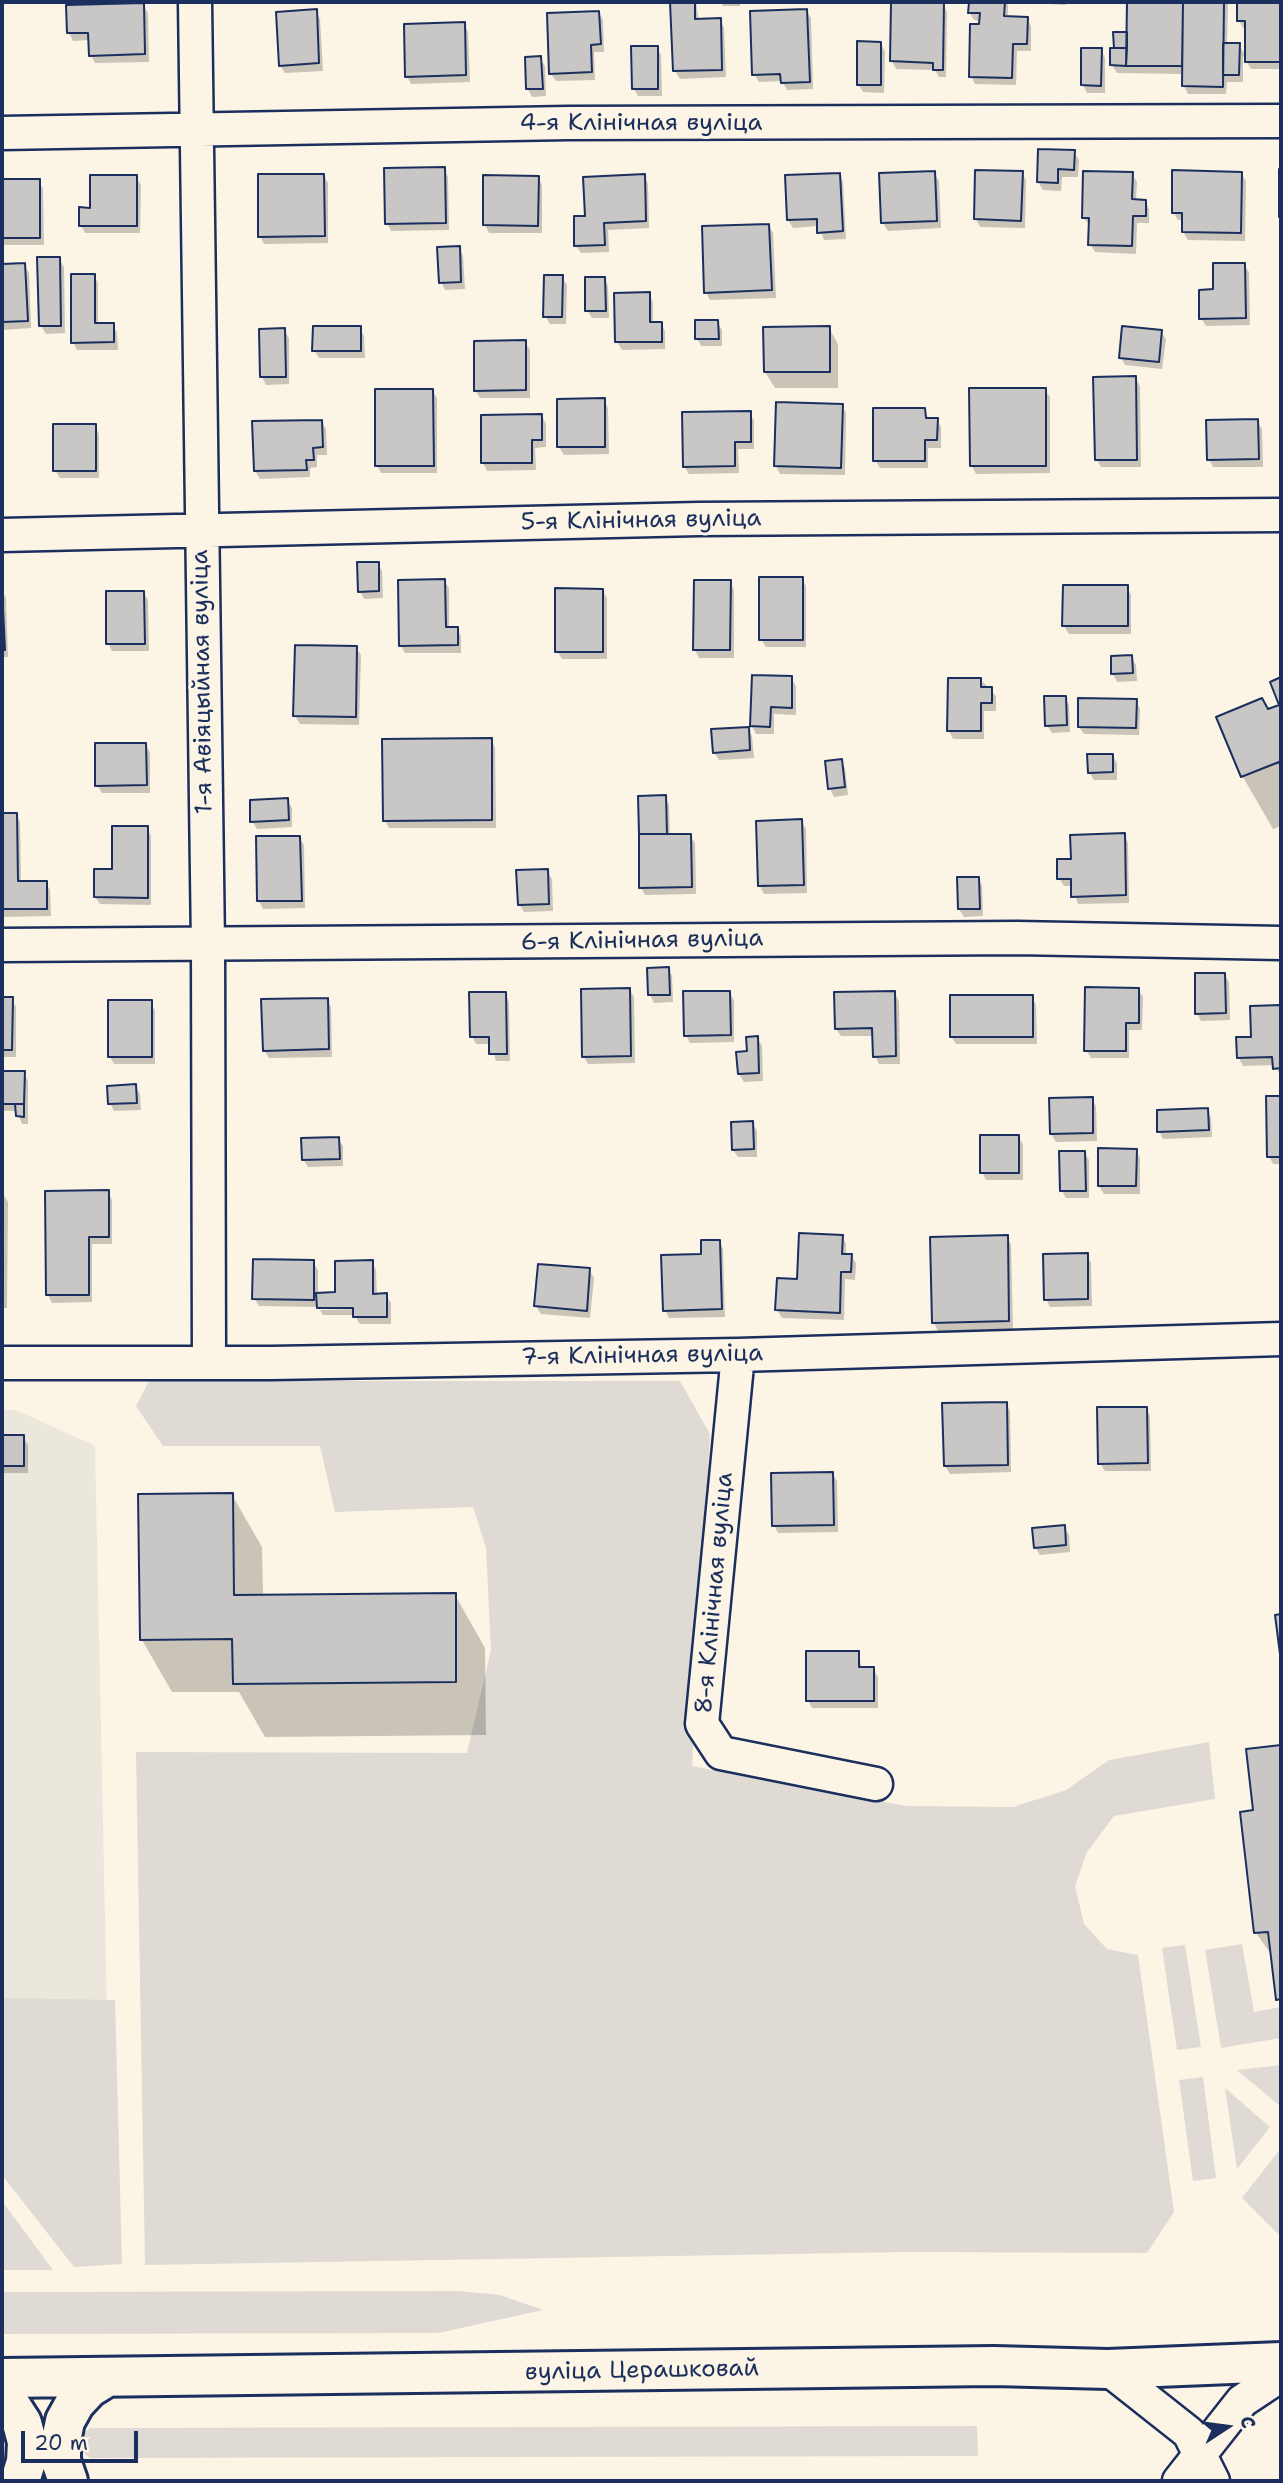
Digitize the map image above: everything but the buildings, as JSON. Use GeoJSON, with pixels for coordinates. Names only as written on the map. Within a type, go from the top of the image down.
{"type":"FeatureCollection","features":[{"type":"Feature","properties":{"kind":"main road","name":"вуліца Церашковай"},"geometry":{"type":"LineString","coordinates":[[2,2378],[995,2366],[1108,2369],[1281,2362]]}},
{"type":"Feature","properties":{"kind":"main road"},"geometry":{"type":"LineString","coordinates":[[68,2481],[61,2460],[65,2421],[75,2403],[89,2388],[107,2377]]}},
{"type":"Feature","properties":{"kind":"main road"},"geometry":{"type":"LineString","coordinates":[[2,2392],[22,2423],[27,2442],[26,2462],[20,2481]]}},
{"type":"Feature","properties":{"kind":"street","name":"1-я Авіяцыйная вуліца"},"geometry":{"type":"LineString","coordinates":[[195,2],[200,531],[208,945],[209,1363]]}},
{"type":"Feature","properties":{"kind":"street","name":"4-я Клінічная вуліца"},"geometry":{"type":"LineString","coordinates":[[2,133],[582,123],[1281,121]]}},
{"type":"Feature","properties":{"kind":"street","name":"5-я Клінічная вуліца"},"geometry":{"type":"LineString","coordinates":[[2,535],[699,519],[1281,515]]}},
{"type":"Feature","properties":{"kind":"street","name":"6-я Клінічная вуліца"},"geometry":{"type":"LineString","coordinates":[[2,945],[1017,938],[1281,943]]}},
{"type":"Feature","properties":{"kind":"street","name":"7-я Клінічная вуліца"},"geometry":{"type":"LineString","coordinates":[[2,1363],[209,1363],[738,1355],[1281,1339]]}},
{"type":"Feature","properties":{"kind":"street","name":"8-я Клінічная вуліца"},"geometry":{"type":"LineString","coordinates":[[738,1355],[702,1724],[721,1753],[876,1784]]}},
{"type":"Feature","properties":{"kind":"street"},"geometry":{"type":"LineString","coordinates":[[1108,2369],[1189,2432],[1206,2468]]}},
{"type":"Feature","properties":{"kind":"street"},"geometry":{"type":"LineString","coordinates":[[1179,2481],[1206,2468],[1242,2401],[1281,2375]]}},
{"type":"Feature","properties":{"kind":"shaded area"},"geometry":{"type":"Polygon","coordinates":[[[149,1381],[680,1381],[710,1434],[692,1766],[906,1806],[1013,1807],[1066,1790],[1109,1760],[1209,1742],[1215,1799],[1114,1816],[1087,1852],[1075,1886],[1084,1924],[1107,1949],[1138,1955],[1174,2212],[1147,2253],[906,2252],[145,2265],[136,1752],[467,1753],[491,1650],[486,1548],[473,1507],[335,1512],[320,1446],[163,1446],[136,1406],[149,1381]]]}},
{"type":"Feature","properties":{"kind":"shaded area"},"geometry":{"type":"Polygon","coordinates":[[[2,1410],[16,1410],[95,1446],[109,2106],[2,2106],[2,1410]]]}},
{"type":"Feature","properties":{"kind":"shaded area"},"geometry":{"type":"Polygon","coordinates":[[[1242,1944],[1254,2012],[1281,2007],[1281,2038],[1221,2048],[1205,1950],[1242,1944]]]}},
{"type":"Feature","properties":{"kind":"shaded area"},"geometry":{"type":"Polygon","coordinates":[[[1185,1945],[1201,2047],[1177,2050],[1162,1948],[1185,1945]]]}},
{"type":"Feature","properties":{"kind":"shaded area"},"geometry":{"type":"Polygon","coordinates":[[[2,1998],[115,2000],[122,2264],[74,2267],[2,2175],[2,1998]]]}},
{"type":"Feature","properties":{"kind":"shaded area"},"geometry":{"type":"Polygon","coordinates":[[[1281,2065],[1281,2107],[1237,2070],[1281,2065]]]}},
{"type":"Feature","properties":{"kind":"shaded area"},"geometry":{"type":"Polygon","coordinates":[[[1203,2077],[1216,2178],[1193,2181],[1179,2080],[1203,2077]]]}},
{"type":"Feature","properties":{"kind":"shaded area"},"geometry":{"type":"Polygon","coordinates":[[[1225,2088],[1270,2127],[1237,2169],[1225,2088]]]}},
{"type":"Feature","properties":{"kind":"shaded area"},"geometry":{"type":"Polygon","coordinates":[[[1281,2148],[1281,2237],[1242,2198],[1281,2148]]]}},
{"type":"Feature","properties":{"kind":"shaded area"},"geometry":{"type":"Polygon","coordinates":[[[2,2201],[53,2270],[2,2270],[2,2201]]]}},
{"type":"Feature","properties":{"kind":"shaded area"},"geometry":{"type":"Polygon","coordinates":[[[458,2291],[500,2295],[543,2310],[438,2333],[2,2334],[2,2292],[458,2291]]]}},
{"type":"Feature","properties":{"kind":"shaded area"},"geometry":{"type":"Polygon","coordinates":[[[977,2426],[978,2456],[90,2458],[80,2450],[80,2436],[90,2428],[977,2426]]]}}]}
